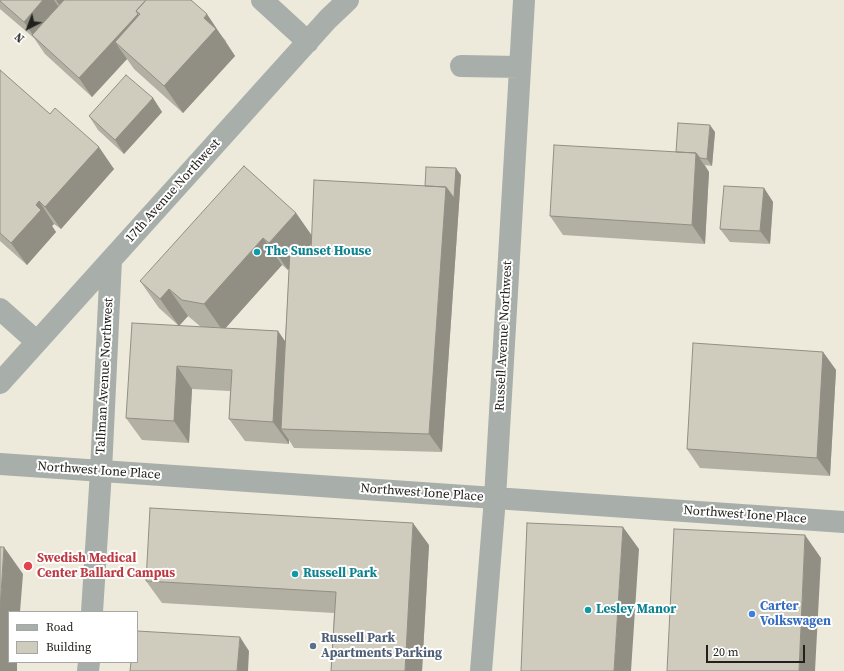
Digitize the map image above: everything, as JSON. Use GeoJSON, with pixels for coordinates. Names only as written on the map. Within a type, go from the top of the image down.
{"type":"FeatureCollection","features":[{"type":"Feature","properties":{"kind":"street"},"geometry":{"type":"LineString","coordinates":[[262,0],[308,42]]}},
{"type":"Feature","properties":{"kind":"street","name":"17th Avenue Northwest"},"geometry":{"type":"LineString","coordinates":[[0,383],[308,42],[348,0]]}},
{"type":"Feature","properties":{"kind":"street","name":"Russell Avenue Northwest"},"geometry":{"type":"LineString","coordinates":[[481,671],[494,498],[524,0]]}},
{"type":"Feature","properties":{"kind":"street"},"geometry":{"type":"LineString","coordinates":[[461,66],[520,67]]}},
{"type":"Feature","properties":{"kind":"street","name":"Tallman Avenue Northwest"},"geometry":{"type":"LineString","coordinates":[[92,611],[101,471],[111,260]]}},
{"type":"Feature","properties":{"kind":"street"},"geometry":{"type":"LineString","coordinates":[[0,309],[37,342]]}},
{"type":"Feature","properties":{"kind":"street","name":"Northwest Ione Place"},"geometry":{"type":"LineString","coordinates":[[0,464],[844,522]]}},
{"type":"Feature","properties":{"kind":"building"},"geometry":{"type":"Polygon","coordinates":[[[0,0],[43,0],[24,22],[0,0]]]}},
{"type":"Feature","properties":{"kind":"building"},"geometry":{"type":"Polygon","coordinates":[[[64,0],[146,0],[136,11],[138,14],[79,78],[32,35],[64,0]]]}},
{"type":"Feature","properties":{"kind":"building"},"geometry":{"type":"Polygon","coordinates":[[[146,0],[191,0],[207,14],[204,18],[216,29],[164,86],[115,42],[140,14],[136,11],[146,0]]]}},
{"type":"Feature","properties":{"kind":"building"},"geometry":{"type":"Polygon","coordinates":[[[0,70],[50,114],[55,108],[99,147],[45,207],[39,201],[36,205],[41,210],[11,243],[0,233],[0,70]]]}},
{"type":"Feature","properties":{"kind":"building"},"geometry":{"type":"Polygon","coordinates":[[[126,75],[153,98],[115,140],[89,116],[126,75]]]}},
{"type":"Feature","properties":{"kind":"building"},"geometry":{"type":"Polygon","coordinates":[[[678,123],[710,125],[707,159],[700,158],[696,153],[676,152],[678,123]]]}},
{"type":"Feature","properties":{"kind":"building"},"geometry":{"type":"Polygon","coordinates":[[[554,145],[696,153],[692,225],[550,216],[554,145]]]}},
{"type":"Feature","properties":{"kind":"building"},"geometry":{"type":"Polygon","coordinates":[[[244,166],[296,213],[269,243],[263,238],[204,304],[182,300],[169,289],[160,299],[140,281],[244,166]]]}},
{"type":"Feature","properties":{"kind":"building"},"geometry":{"type":"Polygon","coordinates":[[[426,167],[456,168],[454,198],[446,187],[425,186],[426,167]]]}},
{"type":"Feature","properties":{"kind":"building"},"geometry":{"type":"Polygon","coordinates":[[[314,180],[446,187],[429,434],[281,429],[290,250],[311,251],[314,180]]]}},
{"type":"Feature","properties":{"kind":"building"},"geometry":{"type":"Polygon","coordinates":[[[724,186],[764,188],[760,231],[720,229],[724,186]]]}},
{"type":"Feature","properties":{"kind":"building"},"geometry":{"type":"Polygon","coordinates":[[[132,323],[278,331],[273,422],[229,419],[232,370],[177,366],[174,421],[126,418],[132,323]]]}},
{"type":"Feature","properties":{"kind":"building"},"geometry":{"type":"Polygon","coordinates":[[[693,343],[823,352],[817,458],[687,449],[693,343]]]}},
{"type":"Feature","properties":{"kind":"building","name":"Russell Park"},"geometry":{"type":"Polygon","coordinates":[[[150,508],[413,523],[405,671],[331,671],[336,592],[146,581],[150,508]]]}},
{"type":"Feature","properties":{"kind":"building","name":"Lesley Manor"},"geometry":{"type":"Polygon","coordinates":[[[527,523],[623,527],[614,671],[521,671],[527,523]]]}},
{"type":"Feature","properties":{"kind":"building","name":"Carter Volkswagen"},"geometry":{"type":"Polygon","coordinates":[[[674,529],[805,535],[799,671],[667,671],[674,529]]]}},
{"type":"Feature","properties":{"kind":"building"},"geometry":{"type":"Polygon","coordinates":[[[0,547],[4,547],[0,610],[0,547]]]}},
{"type":"Feature","properties":{"kind":"building"},"geometry":{"type":"Polygon","coordinates":[[[138,631],[240,637],[237,671],[130,671],[131,663],[138,663],[138,631]]]}},
{"type":"Feature","properties":{"kind":"place","name":"The Sunset House"},"geometry":{"type":"Point","coordinates":[257,252]}},
{"type":"Feature","properties":{"kind":"place","name":"Swedish Medical Center Ballard Campus"},"geometry":{"type":"Point","coordinates":[28,566]}},
{"type":"Feature","properties":{"kind":"place","name":"Russell Park"},"geometry":{"type":"Point","coordinates":[295,574]}},
{"type":"Feature","properties":{"kind":"place","name":"Lesley Manor"},"geometry":{"type":"Point","coordinates":[588,610]}},
{"type":"Feature","properties":{"kind":"place","name":"Carter Volkswagen"},"geometry":{"type":"Point","coordinates":[752,614]}},
{"type":"Feature","properties":{"kind":"place","name":"Russell Park Apartments Parking"},"geometry":{"type":"Point","coordinates":[313,646]}}]}
